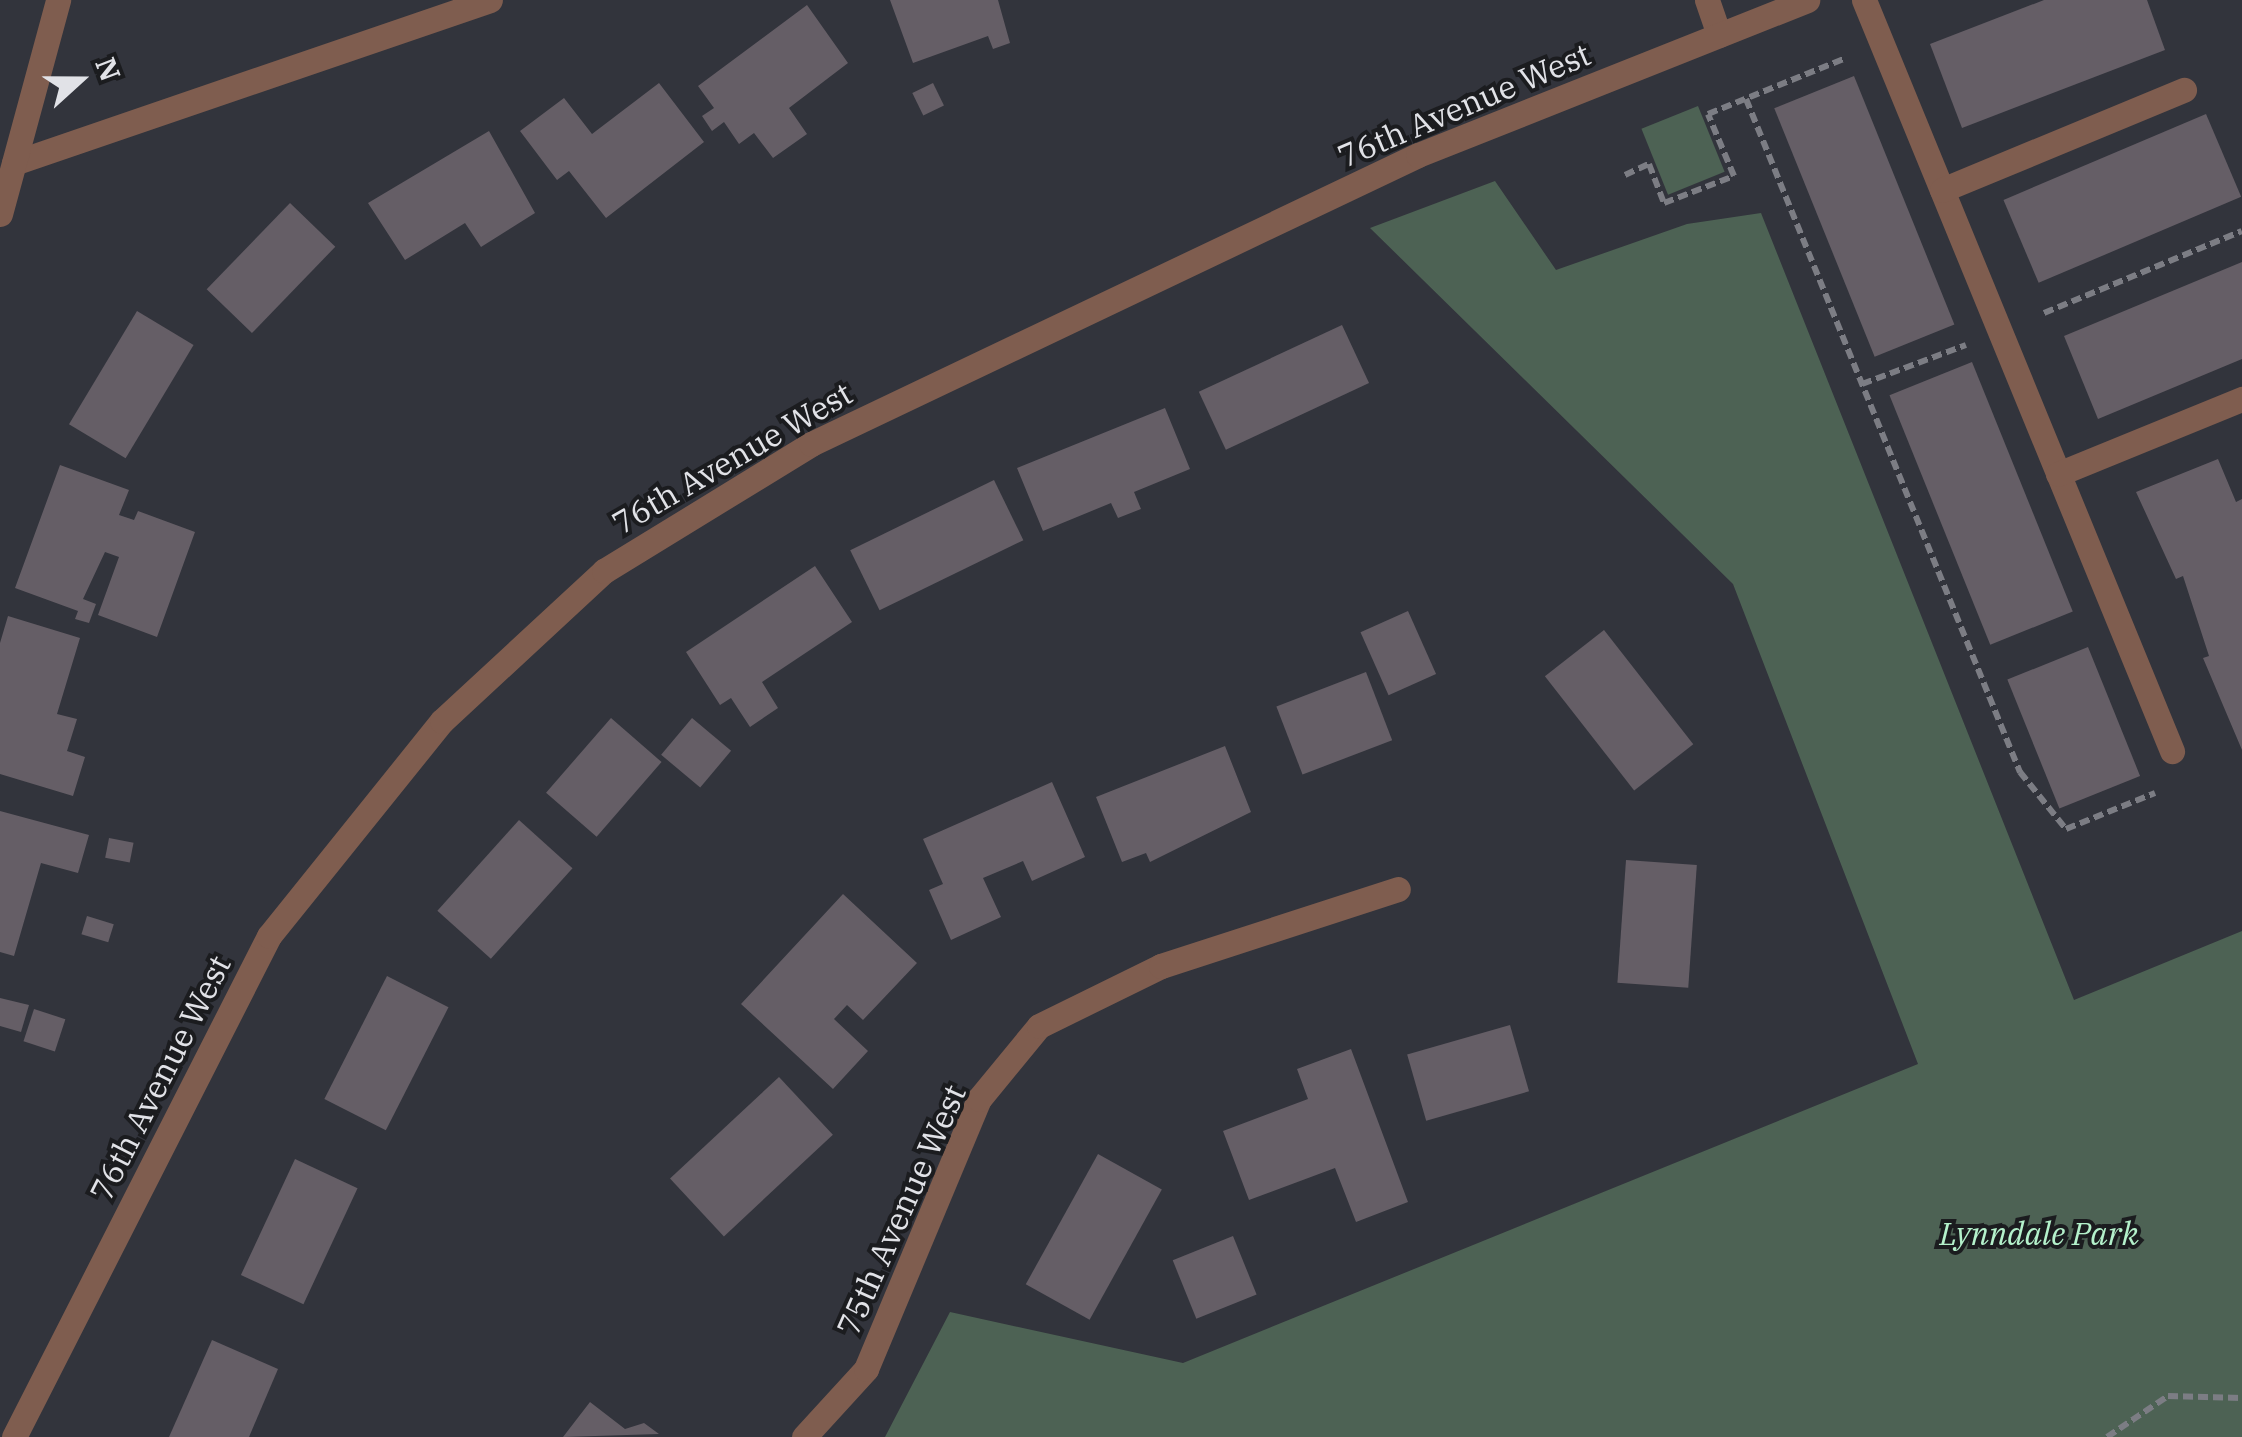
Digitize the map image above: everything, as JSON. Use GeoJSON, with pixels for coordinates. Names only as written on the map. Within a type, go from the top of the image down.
{"type":"FeatureCollection","features":[{"type":"Feature","properties":{"kind":"street"},"geometry":{"type":"LineString","coordinates":[[0,214],[58,0]]}},
{"type":"Feature","properties":{"kind":"street"},"geometry":{"type":"LineString","coordinates":[[14,163],[490,0]]}},
{"type":"Feature","properties":{"kind":"street"},"geometry":{"type":"LineString","coordinates":[[1707,0],[1719,35]]}},
{"type":"Feature","properties":{"kind":"street","name":"76th Avenue West"},"geometry":{"type":"LineString","coordinates":[[14,1437],[269,936],[442,721],[604,571],[810,444],[1418,155],[1807,0]]}},
{"type":"Feature","properties":{"kind":"street"},"geometry":{"type":"LineString","coordinates":[[1864,0],[2172,751]]}},
{"type":"Feature","properties":{"kind":"street"},"geometry":{"type":"LineString","coordinates":[[1942,190],[2184,90]]}},
{"type":"Feature","properties":{"kind":"street"},"geometry":{"type":"LineString","coordinates":[[2058,474],[2241,401]]}},
{"type":"Feature","properties":{"kind":"street","name":"75th Avenue West"},"geometry":{"type":"LineString","coordinates":[[804,1437],[866,1369],[979,1099],[1039,1026],[1162,966],[1398,889]]}},
{"type":"Feature","properties":{"kind":"path"},"geometry":{"type":"LineString","coordinates":[[1625,175],[1649,164],[1664,202],[1734,176],[1708,114],[1856,54]]}},
{"type":"Feature","properties":{"kind":"path"},"geometry":{"type":"LineString","coordinates":[[1746,99],[2020,772],[2066,829],[2155,793]]}},
{"type":"Feature","properties":{"kind":"path"},"geometry":{"type":"LineString","coordinates":[[2044,313],[2242,231]]}},
{"type":"Feature","properties":{"kind":"path"},"geometry":{"type":"LineString","coordinates":[[1862,384],[1972,342]]}},
{"type":"Feature","properties":{"kind":"path"},"geometry":{"type":"LineString","coordinates":[[2108,1437],[2168,1396],[2242,1398]]}},
{"type":"Feature","properties":{"kind":"green space"},"geometry":{"type":"Polygon","coordinates":[[[1698,106],[1725,172],[1668,195],[1641,129],[1698,106]]]}},
{"type":"Feature","properties":{"kind":"green space","name":"Lynndale Park"},"geometry":{"type":"Polygon","coordinates":[[[1495,181],[1556,270],[1687,224],[1761,213],[2074,1000],[2242,931],[2242,1437],[885,1437],[950,1312],[1183,1363],[1918,1064],[1733,584],[1370,228],[1495,181]]]}},
{"type":"Feature","properties":{"kind":"building"},"geometry":{"type":"Polygon","coordinates":[[[890,0],[998,0],[1010,43],[993,49],[988,36],[913,63],[890,0]]]}},
{"type":"Feature","properties":{"kind":"building"},"geometry":{"type":"Polygon","coordinates":[[[2044,0],[2147,0],[2165,50],[1962,128],[1930,44],[2044,0]]]}},
{"type":"Feature","properties":{"kind":"building"},"geometry":{"type":"Polygon","coordinates":[[[807,5],[848,63],[789,108],[807,134],[773,158],[754,133],[739,144],[724,122],[712,131],[702,116],[714,108],[698,86],[807,5]]]}},
{"type":"Feature","properties":{"kind":"building"},"geometry":{"type":"Polygon","coordinates":[[[1854,76],[1954,324],[1875,357],[1774,108],[1854,76]]]}},
{"type":"Feature","properties":{"kind":"building"},"geometry":{"type":"Polygon","coordinates":[[[659,83],[704,142],[606,218],[569,171],[557,180],[520,131],[564,98],[592,134],[659,83]]]}},
{"type":"Feature","properties":{"kind":"building"},"geometry":{"type":"Polygon","coordinates":[[[933,83],[944,105],[923,116],[912,93],[933,83]]]}},
{"type":"Feature","properties":{"kind":"building"},"geometry":{"type":"Polygon","coordinates":[[[2206,114],[2241,197],[2039,283],[2003,200],[2206,114]]]}},
{"type":"Feature","properties":{"kind":"building"},"geometry":{"type":"Polygon","coordinates":[[[489,131],[535,213],[481,247],[465,223],[405,260],[368,203],[489,131]]]}},
{"type":"Feature","properties":{"kind":"building"},"geometry":{"type":"Polygon","coordinates":[[[290,203],[335,247],[252,333],[207,289],[290,203]]]}},
{"type":"Feature","properties":{"kind":"building"},"geometry":{"type":"Polygon","coordinates":[[[2242,262],[2242,359],[2098,419],[2064,336],[2242,262]]]}},
{"type":"Feature","properties":{"kind":"building"},"geometry":{"type":"Polygon","coordinates":[[[137,311],[194,345],[126,458],[69,424],[137,311]]]}},
{"type":"Feature","properties":{"kind":"building"},"geometry":{"type":"Polygon","coordinates":[[[1342,325],[1369,383],[1226,450],[1199,392],[1342,325]]]}},
{"type":"Feature","properties":{"kind":"building"},"geometry":{"type":"Polygon","coordinates":[[[1972,362],[2073,611],[1990,645],[1889,395],[1972,362]]]}},
{"type":"Feature","properties":{"kind":"building"},"geometry":{"type":"Polygon","coordinates":[[[1165,408],[1190,469],[1134,492],[1141,509],[1118,518],[1111,503],[1043,531],[1017,468],[1165,408]]]}},
{"type":"Feature","properties":{"kind":"building"},"geometry":{"type":"Polygon","coordinates":[[[2218,459],[2236,502],[2242,499],[2242,750],[2203,658],[2209,656],[2183,576],[2176,579],[2136,492],[2218,459]]]}},
{"type":"Feature","properties":{"kind":"building"},"geometry":{"type":"Polygon","coordinates":[[[60,465],[129,490],[119,515],[134,520],[138,511],[195,532],[157,637],[98,615],[119,557],[105,552],[83,599],[96,604],[89,623],[75,619],[78,611],[15,588],[60,465]]]}},
{"type":"Feature","properties":{"kind":"building"},"geometry":{"type":"Polygon","coordinates":[[[994,480],[1023,540],[880,610],[850,550],[994,480]]]}},
{"type":"Feature","properties":{"kind":"building"},"geometry":{"type":"Polygon","coordinates":[[[815,566],[852,622],[762,682],[778,708],[750,727],[731,698],[720,705],[686,652],[815,566]]]}},
{"type":"Feature","properties":{"kind":"building"},"geometry":{"type":"Polygon","coordinates":[[[1408,611],[1436,674],[1389,695],[1360,632],[1408,611]]]}},
{"type":"Feature","properties":{"kind":"building"},"geometry":{"type":"Polygon","coordinates":[[[8,616],[80,638],[57,714],[77,719],[67,751],[85,757],[73,796],[0,774],[0,643],[8,616]]]}},
{"type":"Feature","properties":{"kind":"building"},"geometry":{"type":"Polygon","coordinates":[[[1604,630],[1693,744],[1634,790],[1545,676],[1604,630]]]}},
{"type":"Feature","properties":{"kind":"building"},"geometry":{"type":"Polygon","coordinates":[[[2088,647],[2140,776],[2059,808],[2007,680],[2088,647]]]}},
{"type":"Feature","properties":{"kind":"building"},"geometry":{"type":"Polygon","coordinates":[[[1366,672],[1392,740],[1303,775],[1276,706],[1366,672]]]}},
{"type":"Feature","properties":{"kind":"building"},"geometry":{"type":"Polygon","coordinates":[[[611,718],[662,762],[597,837],[546,793],[611,718]]]}},
{"type":"Feature","properties":{"kind":"building"},"geometry":{"type":"Polygon","coordinates":[[[692,718],[731,751],[700,788],[661,755],[692,718]]]}},
{"type":"Feature","properties":{"kind":"building"},"geometry":{"type":"Polygon","coordinates":[[[1225,746],[1251,812],[1150,862],[1146,853],[1122,862],[1096,797],[1225,746]]]}},
{"type":"Feature","properties":{"kind":"building"},"geometry":{"type":"Polygon","coordinates":[[[1052,782],[1085,857],[1032,881],[1023,861],[983,878],[1001,917],[951,940],[929,890],[943,884],[923,839],[1052,782]]]}},
{"type":"Feature","properties":{"kind":"building"},"geometry":{"type":"Polygon","coordinates":[[[0,811],[89,835],[78,873],[41,863],[14,956],[0,952],[0,811]]]}},
{"type":"Feature","properties":{"kind":"building"},"geometry":{"type":"Polygon","coordinates":[[[519,820],[573,868],[491,959],[437,911],[519,820]]]}},
{"type":"Feature","properties":{"kind":"building"},"geometry":{"type":"Polygon","coordinates":[[[109,838],[134,843],[130,862],[105,858],[109,838]]]}},
{"type":"Feature","properties":{"kind":"building"},"geometry":{"type":"Polygon","coordinates":[[[1626,860],[1697,865],[1688,988],[1617,983],[1626,860]]]}},
{"type":"Feature","properties":{"kind":"building"},"geometry":{"type":"Polygon","coordinates":[[[843,894],[917,963],[863,1020],[847,1005],[834,1019],[868,1051],[833,1089],[741,1004],[843,894]]]}},
{"type":"Feature","properties":{"kind":"building"},"geometry":{"type":"Polygon","coordinates":[[[87,916],[114,924],[108,942],[81,934],[87,916]]]}},
{"type":"Feature","properties":{"kind":"building"},"geometry":{"type":"Polygon","coordinates":[[[387,976],[448,1007],[386,1130],[324,1099],[387,976]]]}},
{"type":"Feature","properties":{"kind":"building"},"geometry":{"type":"Polygon","coordinates":[[[0,998],[29,1005],[21,1032],[0,1026],[0,998]]]}},
{"type":"Feature","properties":{"kind":"building"},"geometry":{"type":"Polygon","coordinates":[[[34,1009],[65,1019],[55,1052],[23,1041],[34,1009]]]}},
{"type":"Feature","properties":{"kind":"building"},"geometry":{"type":"Polygon","coordinates":[[[1510,1025],[1529,1091],[1426,1121],[1407,1054],[1510,1025]]]}},
{"type":"Feature","properties":{"kind":"building"},"geometry":{"type":"Polygon","coordinates":[[[1351,1049],[1408,1202],[1356,1222],[1335,1168],[1249,1200],[1223,1131],[1308,1099],[1297,1069],[1351,1049]]]}},
{"type":"Feature","properties":{"kind":"building"},"geometry":{"type":"Polygon","coordinates":[[[779,1077],[833,1135],[724,1236],[670,1179],[779,1077]]]}},
{"type":"Feature","properties":{"kind":"building"},"geometry":{"type":"Polygon","coordinates":[[[1098,1154],[1162,1189],[1090,1320],[1026,1284],[1098,1154]]]}},
{"type":"Feature","properties":{"kind":"building"},"geometry":{"type":"Polygon","coordinates":[[[295,1159],[358,1188],[303,1304],[241,1275],[295,1159]]]}},
{"type":"Feature","properties":{"kind":"building"},"geometry":{"type":"Polygon","coordinates":[[[1233,1236],[1257,1294],[1196,1319],[1173,1260],[1233,1236]]]}},
{"type":"Feature","properties":{"kind":"building"},"geometry":{"type":"Polygon","coordinates":[[[212,1340],[278,1369],[249,1437],[169,1437],[212,1340]]]}},
{"type":"Feature","properties":{"kind":"building"},"geometry":{"type":"Polygon","coordinates":[[[590,1402],[625,1429],[644,1423],[659,1434],[563,1437],[590,1402]]]}}]}
